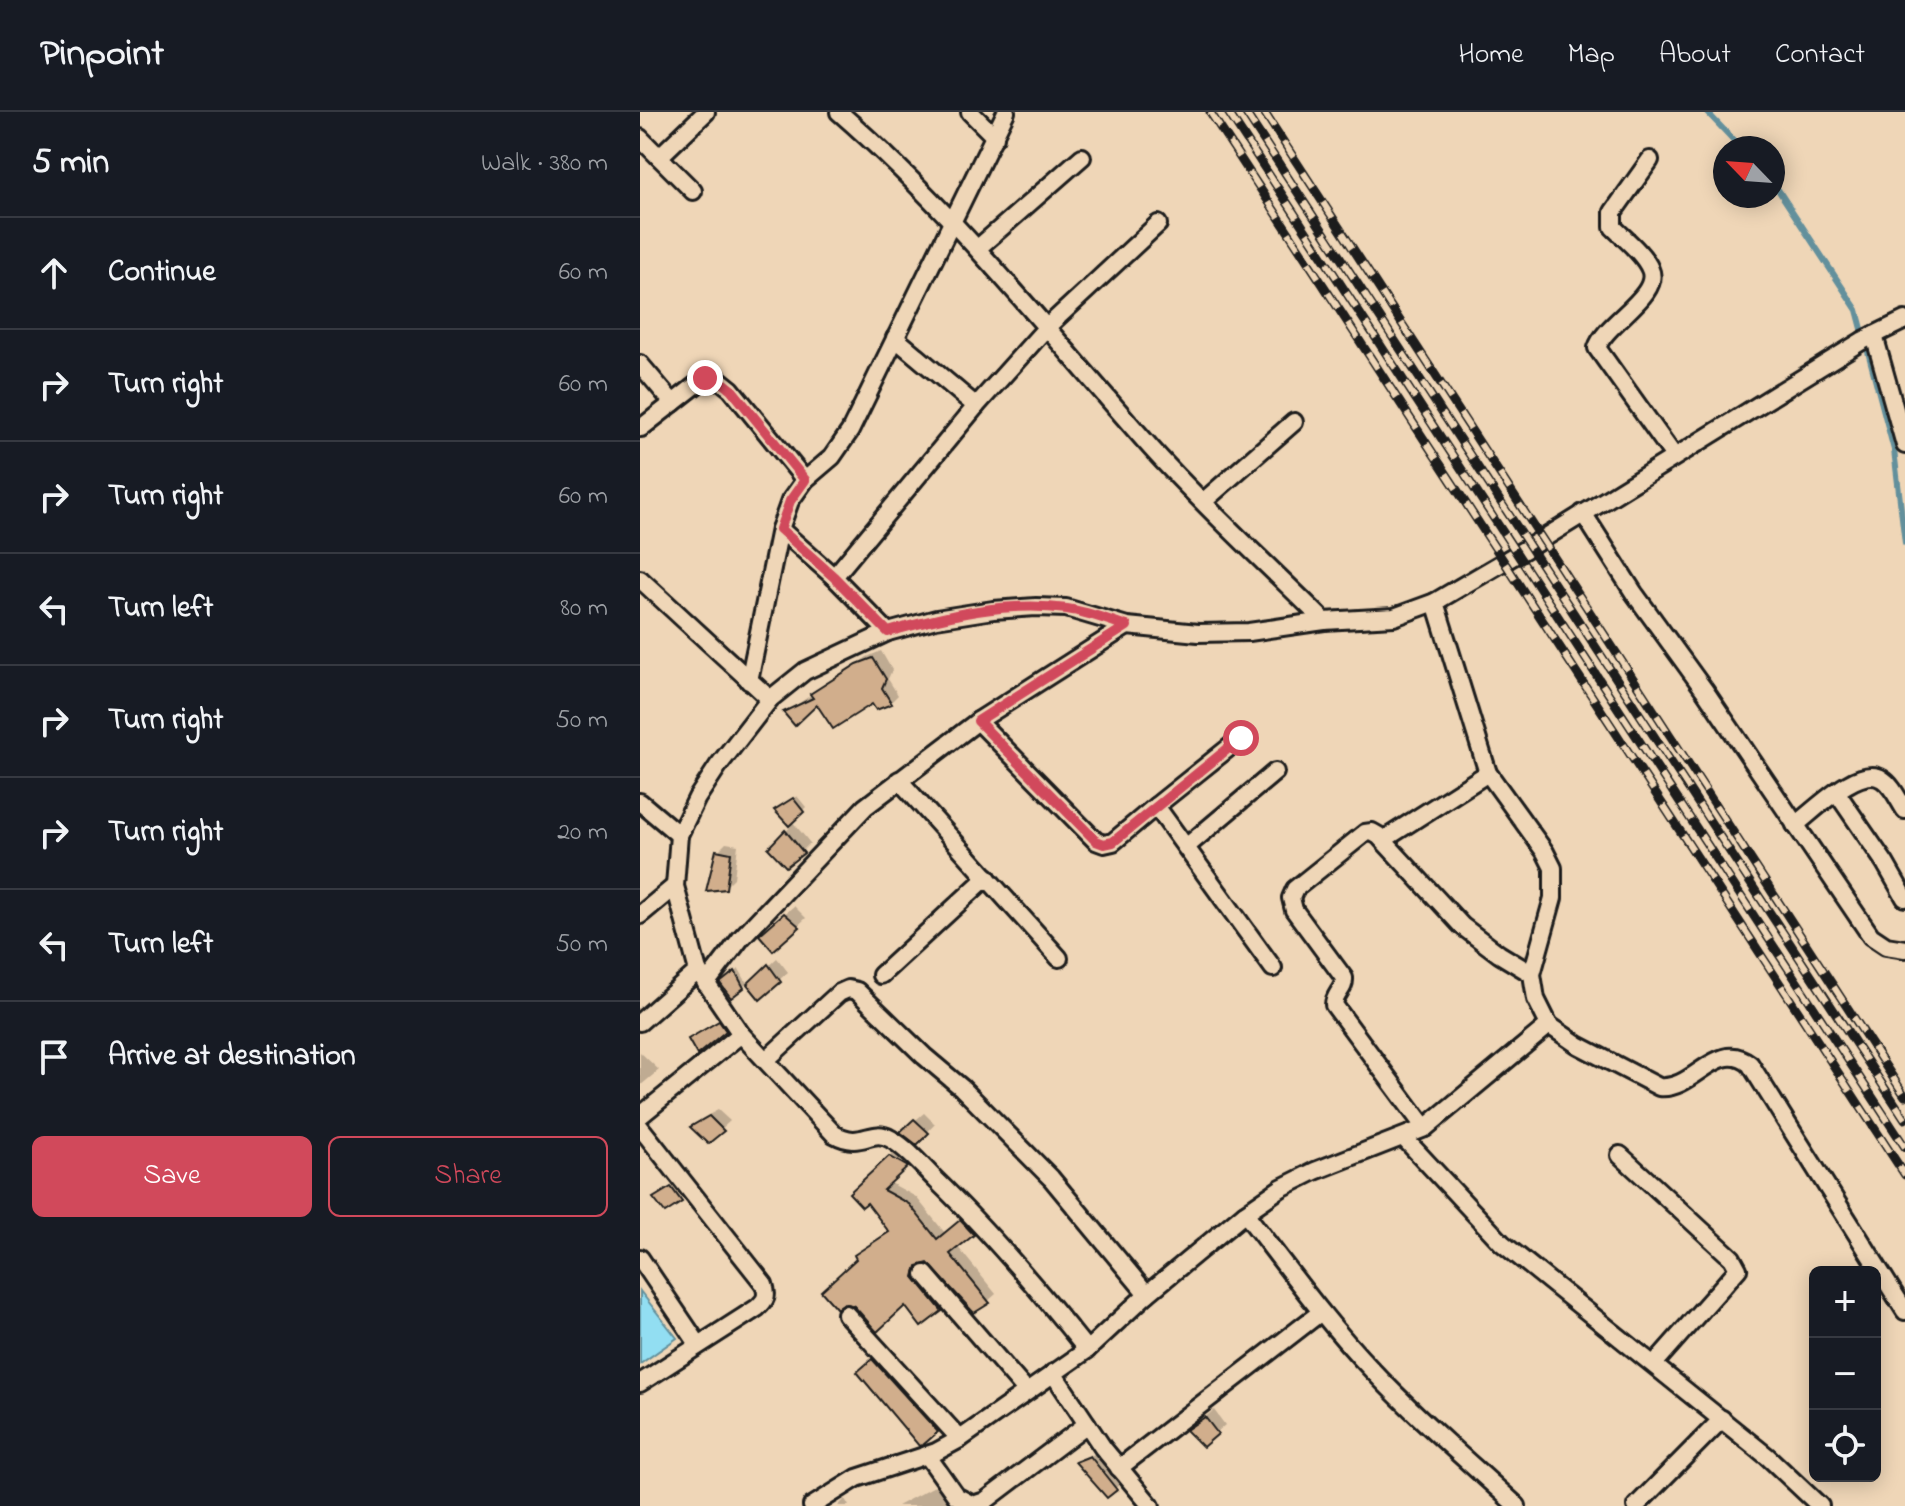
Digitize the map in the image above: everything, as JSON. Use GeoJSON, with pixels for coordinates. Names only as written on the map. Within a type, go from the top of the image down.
{"type":"FeatureCollection","features":[{"type":"Feature","properties":{"kind":"street"},"geometry":{"type":"LineString","coordinates":[[659,157],[706,112]]}},
{"type":"Feature","properties":{"kind":"street"},"geometry":{"type":"LineString","coordinates":[[839,112],[952,220],[1154,451],[1324,621]]}},
{"type":"Feature","properties":{"kind":"street"},"geometry":{"type":"LineString","coordinates":[[970,112],[995,137]]}},
{"type":"Feature","properties":{"kind":"street"},"geometry":{"type":"LineString","coordinates":[[749,681],[775,567],[780,529],[790,501],[805,480],[832,457],[850,431],[1006,112]]}},
{"type":"Feature","properties":{"kind":"street"},"geometry":{"type":"LineString","coordinates":[[640,138],[693,191]]}},
{"type":"Feature","properties":{"kind":"street"},"geometry":{"type":"LineString","coordinates":[[978,248],[1082,157]]}},
{"type":"Feature","properties":{"kind":"street"},"geometry":{"type":"LineString","coordinates":[[1650,160],[1613,212],[1611,220],[1613,227],[1650,267],[1651,282],[1647,292],[1604,334],[1597,348],[1674,456]]}},
{"type":"Feature","properties":{"kind":"street"},"geometry":{"type":"LineString","coordinates":[[834,577],[976,406],[1046,328],[1158,224]]}},
{"type":"Feature","properties":{"kind":"street"},"geometry":{"type":"LineString","coordinates":[[1087,1350],[1022,1268],[970,1212],[903,1148],[890,1137],[880,1135],[853,1142],[834,1134],[741,1034],[702,978],[675,886],[679,835],[697,798],[718,766],[770,699],[805,671],[888,632],[936,619],[993,610],[1036,607],[1085,612],[1127,626],[1198,633],[1249,632],[1324,621],[1394,617],[1435,602],[1867,338],[1905,320]]}},
{"type":"Feature","properties":{"kind":"street"},"geometry":{"type":"LineString","coordinates":[[895,338],[976,406]]}},
{"type":"Feature","properties":{"kind":"street"},"geometry":{"type":"LineString","coordinates":[[1867,338],[1905,445]]}},
{"type":"Feature","properties":{"kind":"street"},"geometry":{"type":"LineString","coordinates":[[640,364],[673,403]]}},
{"type":"Feature","properties":{"kind":"street"},"geometry":{"type":"LineString","coordinates":[[641,428],[705,378],[716,377],[722,380],[805,480]]}},
{"type":"Feature","properties":{"kind":"street"},"geometry":{"type":"LineString","coordinates":[[1204,501],[1294,422]]}},
{"type":"Feature","properties":{"kind":"street"},"geometry":{"type":"LineString","coordinates":[[1583,513],[1634,593],[1705,691],[1871,936],[1886,946],[1905,949]]}},
{"type":"Feature","properties":{"kind":"street"},"geometry":{"type":"LineString","coordinates":[[780,529],[834,577],[888,632]]}},
{"type":"Feature","properties":{"kind":"street"},"geometry":{"type":"LineString","coordinates":[[640,579],[770,699]]}},
{"type":"Feature","properties":{"kind":"street"},"geometry":{"type":"LineString","coordinates":[[1435,602],[1488,773],[1545,852],[1553,868],[1553,898],[1532,974],[1536,999],[1549,1025],[1578,1045],[1659,1087],[1670,1088],[1680,1084],[1717,1059],[1728,1056],[1740,1056],[1750,1064],[1905,1311]]}},
{"type":"Feature","properties":{"kind":"street"},"geometry":{"type":"LineString","coordinates":[[640,1022],[702,978],[865,807],[978,721],[1127,626]]}},
{"type":"Feature","properties":{"kind":"street"},"geometry":{"type":"LineString","coordinates":[[978,721],[1096,841],[1104,844],[1113,842],[1241,738]]}},
{"type":"Feature","properties":{"kind":"street"},"geometry":{"type":"LineString","coordinates":[[1186,847],[1275,772]]}},
{"type":"Feature","properties":{"kind":"street"},"geometry":{"type":"LineString","coordinates":[[1383,840],[1488,773]]}},
{"type":"Feature","properties":{"kind":"street"},"geometry":{"type":"LineString","coordinates":[[1795,825],[1853,780],[1867,775],[1874,775],[1890,786],[1905,810]]}},
{"type":"Feature","properties":{"kind":"street"},"geometry":{"type":"LineString","coordinates":[[899,780],[1059,958]]}},
{"type":"Feature","properties":{"kind":"street"},"geometry":{"type":"LineString","coordinates":[[1837,793],[1905,898]]}},
{"type":"Feature","properties":{"kind":"street"},"geometry":{"type":"LineString","coordinates":[[640,802],[679,835]]}},
{"type":"Feature","properties":{"kind":"street"},"geometry":{"type":"LineString","coordinates":[[1156,806],[1273,968]]}},
{"type":"Feature","properties":{"kind":"street"},"geometry":{"type":"LineString","coordinates":[[1425,1128],[1336,1008],[1334,1000],[1343,987],[1344,978],[1292,906],[1295,889],[1365,833],[1372,832],[1383,840],[1462,926],[1488,947],[1532,974]]}},
{"type":"Feature","properties":{"kind":"street"},"geometry":{"type":"LineString","coordinates":[[881,975],[987,877]]}},
{"type":"Feature","properties":{"kind":"street"},"geometry":{"type":"LineString","coordinates":[[640,915],[675,886]]}},
{"type":"Feature","properties":{"kind":"street"},"geometry":{"type":"LineString","coordinates":[[766,1060],[839,993],[848,989],[857,991],[962,1088],[1051,1178],[1147,1294]]}},
{"type":"Feature","properties":{"kind":"street"},"geometry":{"type":"LineString","coordinates":[[812,1506],[857,1478],[927,1455],[960,1439],[1087,1350],[1147,1294],[1245,1213],[1281,1188],[1315,1171],[1425,1128],[1549,1025]]}},
{"type":"Feature","properties":{"kind":"street"},"geometry":{"type":"LineString","coordinates":[[640,1116],[741,1034]]}},
{"type":"Feature","properties":{"kind":"street"},"geometry":{"type":"LineString","coordinates":[[640,1127],[764,1284],[767,1294],[757,1308],[640,1383]]}},
{"type":"Feature","properties":{"kind":"street"},"geometry":{"type":"LineString","coordinates":[[1404,1138],[1502,1243],[1768,1457],[1820,1506]]}},
{"type":"Feature","properties":{"kind":"street"},"geometry":{"type":"LineString","coordinates":[[1620,1155],[1732,1258],[1738,1269],[1654,1364]]}},
{"type":"Feature","properties":{"kind":"street"},"geometry":{"type":"LineString","coordinates":[[1245,1213],[1321,1312],[1372,1370],[1517,1506]]}},
{"type":"Feature","properties":{"kind":"street"},"geometry":{"type":"LineString","coordinates":[[640,1258],[698,1344]]}},
{"type":"Feature","properties":{"kind":"street"},"geometry":{"type":"LineString","coordinates":[[925,1274],[1026,1391]]}},
{"type":"Feature","properties":{"kind":"street"},"geometry":{"type":"LineString","coordinates":[[1119,1468],[1321,1312]]}},
{"type":"Feature","properties":{"kind":"street"},"geometry":{"type":"LineString","coordinates":[[846,1314],[960,1439]]}},
{"type":"Feature","properties":{"kind":"street"},"geometry":{"type":"LineString","coordinates":[[1053,1373],[1119,1468],[1151,1506]]}},
{"type":"Feature","properties":{"kind":"street"},"geometry":{"type":"LineString","coordinates":[[1636,1506],[1722,1419]]}},
{"type":"Feature","properties":{"kind":"street"},"geometry":{"type":"LineString","coordinates":[[927,1455],[956,1496],[973,1505],[985,1501],[1087,1424]]}},
{"type":"Feature","properties":{"kind":"water"},"geometry":{"type":"Polygon","coordinates":[[[640,1291],[677,1338],[640,1364],[640,1291]]]}},
{"type":"Feature","properties":{"kind":"building"},"geometry":{"type":"Polygon","coordinates":[[[873,658],[886,679],[882,688],[892,704],[876,710],[872,704],[833,729],[817,705],[795,726],[783,712],[813,698],[810,694],[857,664],[873,658]]]}},
{"type":"Feature","properties":{"kind":"building"},"geometry":{"type":"Polygon","coordinates":[[[793,798],[804,812],[789,826],[774,810],[793,798]]]}},
{"type":"Feature","properties":{"kind":"building"},"geometry":{"type":"Polygon","coordinates":[[[785,830],[804,853],[786,867],[768,848],[785,830]]]}},
{"type":"Feature","properties":{"kind":"building"},"geometry":{"type":"Polygon","coordinates":[[[716,850],[731,853],[726,889],[706,891],[716,850]]]}},
{"type":"Feature","properties":{"kind":"building"},"geometry":{"type":"Polygon","coordinates":[[[784,913],[800,927],[773,951],[759,935],[784,913]]]}},
{"type":"Feature","properties":{"kind":"building"},"geometry":{"type":"Polygon","coordinates":[[[768,964],[781,982],[760,1000],[747,984],[768,964]]]}},
{"type":"Feature","properties":{"kind":"building"},"geometry":{"type":"Polygon","coordinates":[[[735,971],[744,988],[731,998],[720,983],[735,971]]]}},
{"type":"Feature","properties":{"kind":"building"},"geometry":{"type":"Polygon","coordinates":[[[719,1021],[726,1031],[697,1055],[688,1039],[719,1021]]]}},
{"type":"Feature","properties":{"kind":"building"},"geometry":{"type":"Polygon","coordinates":[[[709,1116],[724,1131],[708,1144],[690,1127],[709,1116]]]}},
{"type":"Feature","properties":{"kind":"building"},"geometry":{"type":"Polygon","coordinates":[[[914,1119],[929,1133],[917,1145],[900,1132],[914,1119]]]}},
{"type":"Feature","properties":{"kind":"building"},"geometry":{"type":"Polygon","coordinates":[[[889,1156],[908,1167],[883,1190],[909,1204],[937,1239],[960,1220],[974,1235],[950,1254],[990,1303],[974,1313],[928,1263],[917,1266],[914,1277],[942,1311],[921,1327],[905,1306],[877,1332],[854,1306],[844,1303],[837,1309],[821,1291],[856,1259],[854,1255],[889,1232],[867,1203],[862,1207],[849,1193],[889,1156]]]}},
{"type":"Feature","properties":{"kind":"building"},"geometry":{"type":"Polygon","coordinates":[[[671,1187],[682,1202],[665,1213],[653,1198],[671,1187]]]}},
{"type":"Feature","properties":{"kind":"building"},"geometry":{"type":"Polygon","coordinates":[[[872,1359],[938,1432],[923,1445],[919,1446],[857,1372],[872,1359]]]}},
{"type":"Feature","properties":{"kind":"building"},"geometry":{"type":"Polygon","coordinates":[[[1205,1417],[1218,1434],[1203,1447],[1186,1430],[1205,1417]]]}},
{"type":"Feature","properties":{"kind":"building"},"geometry":{"type":"Polygon","coordinates":[[[1090,1456],[1117,1490],[1107,1498],[1075,1462],[1090,1456]]]}},
{"type":"Feature","properties":{"kind":"waterway"},"geometry":{"type":"LineString","coordinates":[[1707,112],[1730,136]]}},
{"type":"Feature","properties":{"kind":"waterway"},"geometry":{"type":"LineString","coordinates":[[1785,200],[1857,310],[1894,450],[1905,543]]}},
{"type":"Feature","properties":{"kind":"railway"},"geometry":{"type":"LineString","coordinates":[[1210,112],[1905,1175]]}},
{"type":"Feature","properties":{"kind":"railway"},"geometry":{"type":"LineString","coordinates":[[1228,112],[1905,1147]]}},
{"type":"Feature","properties":{"kind":"railway"},"geometry":{"type":"LineString","coordinates":[[1245,112],[1905,1119]]}},
{"type":"Feature","properties":{"kind":"railway"},"geometry":{"type":"LineString","coordinates":[[1264,112],[1905,1096]]}},
{"type":"Feature","properties":{"kind":"route"},"geometry":{"type":"LineString","coordinates":[[705,378],[716,377],[731,389],[805,480],[790,501],[780,529],[834,577],[888,632],[936,619],[1036,607],[1066,608],[1127,626],[978,721],[1096,841],[1104,844],[1113,842],[1241,738]]}}]}
